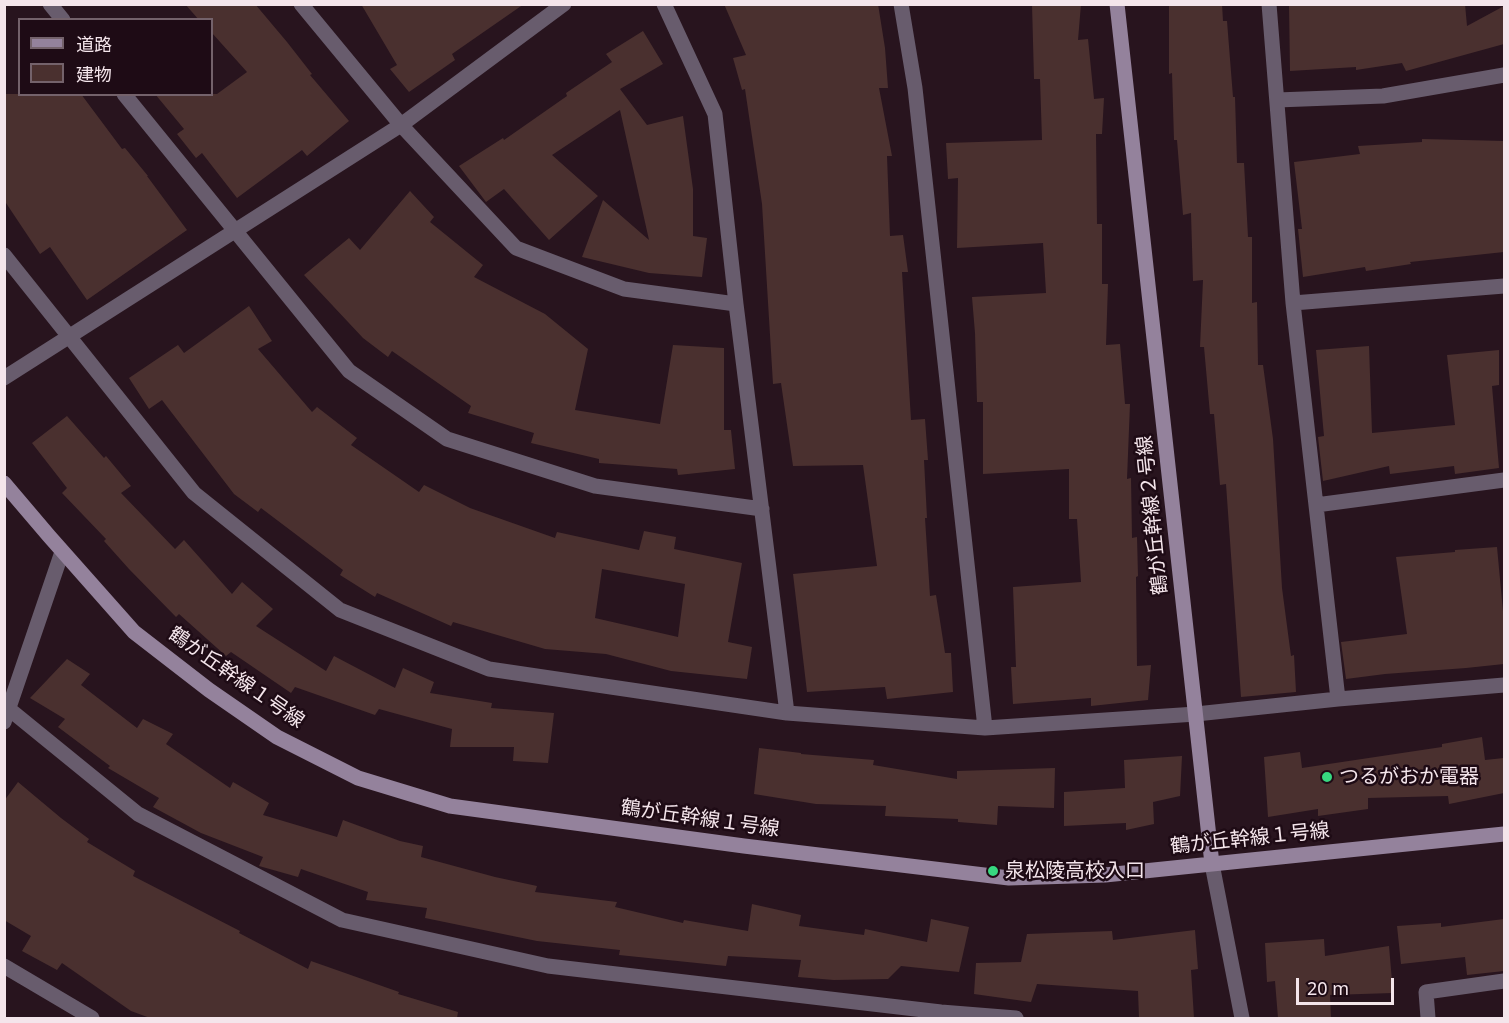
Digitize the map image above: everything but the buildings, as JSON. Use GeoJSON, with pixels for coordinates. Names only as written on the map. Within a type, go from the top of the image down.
{"type":"FeatureCollection","features":[{"type":"Feature","properties":{"kind":"street"},"geometry":{"type":"LineString","coordinates":[[50,4],[61,18]]}},
{"type":"Feature","properties":{"kind":"street"},"geometry":{"type":"LineString","coordinates":[[300,4],[400,125],[516,248],[624,289],[735,304]]}},
{"type":"Feature","properties":{"kind":"street"},"geometry":{"type":"LineString","coordinates":[[4,378],[400,125],[564,4]]}},
{"type":"Feature","properties":{"kind":"street"},"geometry":{"type":"LineString","coordinates":[[664,4],[715,114],[735,304],[787,713]]}},
{"type":"Feature","properties":{"kind":"street"},"geometry":{"type":"LineString","coordinates":[[901,4],[915,88],[985,729]]}},
{"type":"Feature","properties":{"kind":"street","name":"鶴が丘幹線２号線"},"geometry":{"type":"LineString","coordinates":[[1117,4],[1212,864],[1242,1018]]}},
{"type":"Feature","properties":{"kind":"street"},"geometry":{"type":"LineString","coordinates":[[1269,4],[1293,303],[1338,699]]}},
{"type":"Feature","properties":{"kind":"street"},"geometry":{"type":"LineString","coordinates":[[1277,100],[1383,96],[1504,75]]}},
{"type":"Feature","properties":{"kind":"street"},"geometry":{"type":"LineString","coordinates":[[126,96],[349,371],[447,439],[595,486],[762,509]]}},
{"type":"Feature","properties":{"kind":"street"},"geometry":{"type":"LineString","coordinates":[[4,255],[194,493],[340,610],[489,669],[787,713],[985,729],[1196,714],[1504,685]]}},
{"type":"Feature","properties":{"kind":"street"},"geometry":{"type":"LineString","coordinates":[[1293,303],[1504,286]]}},
{"type":"Feature","properties":{"kind":"street"},"geometry":{"type":"LineString","coordinates":[[1316,505],[1504,480]]}},
{"type":"Feature","properties":{"kind":"street","name":"鶴が丘幹線１号線"},"geometry":{"type":"LineString","coordinates":[[4,483],[134,632],[209,690],[277,737],[358,778],[450,806],[744,846],[1009,878],[1105,875],[1504,834]]}},
{"type":"Feature","properties":{"kind":"street"},"geometry":{"type":"LineString","coordinates":[[62,552],[7,715],[138,814],[342,920],[548,966],[941,1012],[1016,1018]]}},
{"type":"Feature","properties":{"kind":"street"},"geometry":{"type":"LineString","coordinates":[[4,966],[92,1018]]}},
{"type":"Feature","properties":{"kind":"street"},"geometry":{"type":"LineString","coordinates":[[1428,1018],[1426,992],[1504,981]]}},
{"type":"Feature","properties":{"kind":"place","name":"つるがおか電器"},"geometry":{"type":"Point","coordinates":[1327,777]}},
{"type":"Feature","properties":{"kind":"place","name":"泉松陵高校入口"},"geometry":{"type":"Point","coordinates":[993,871]}}]}
